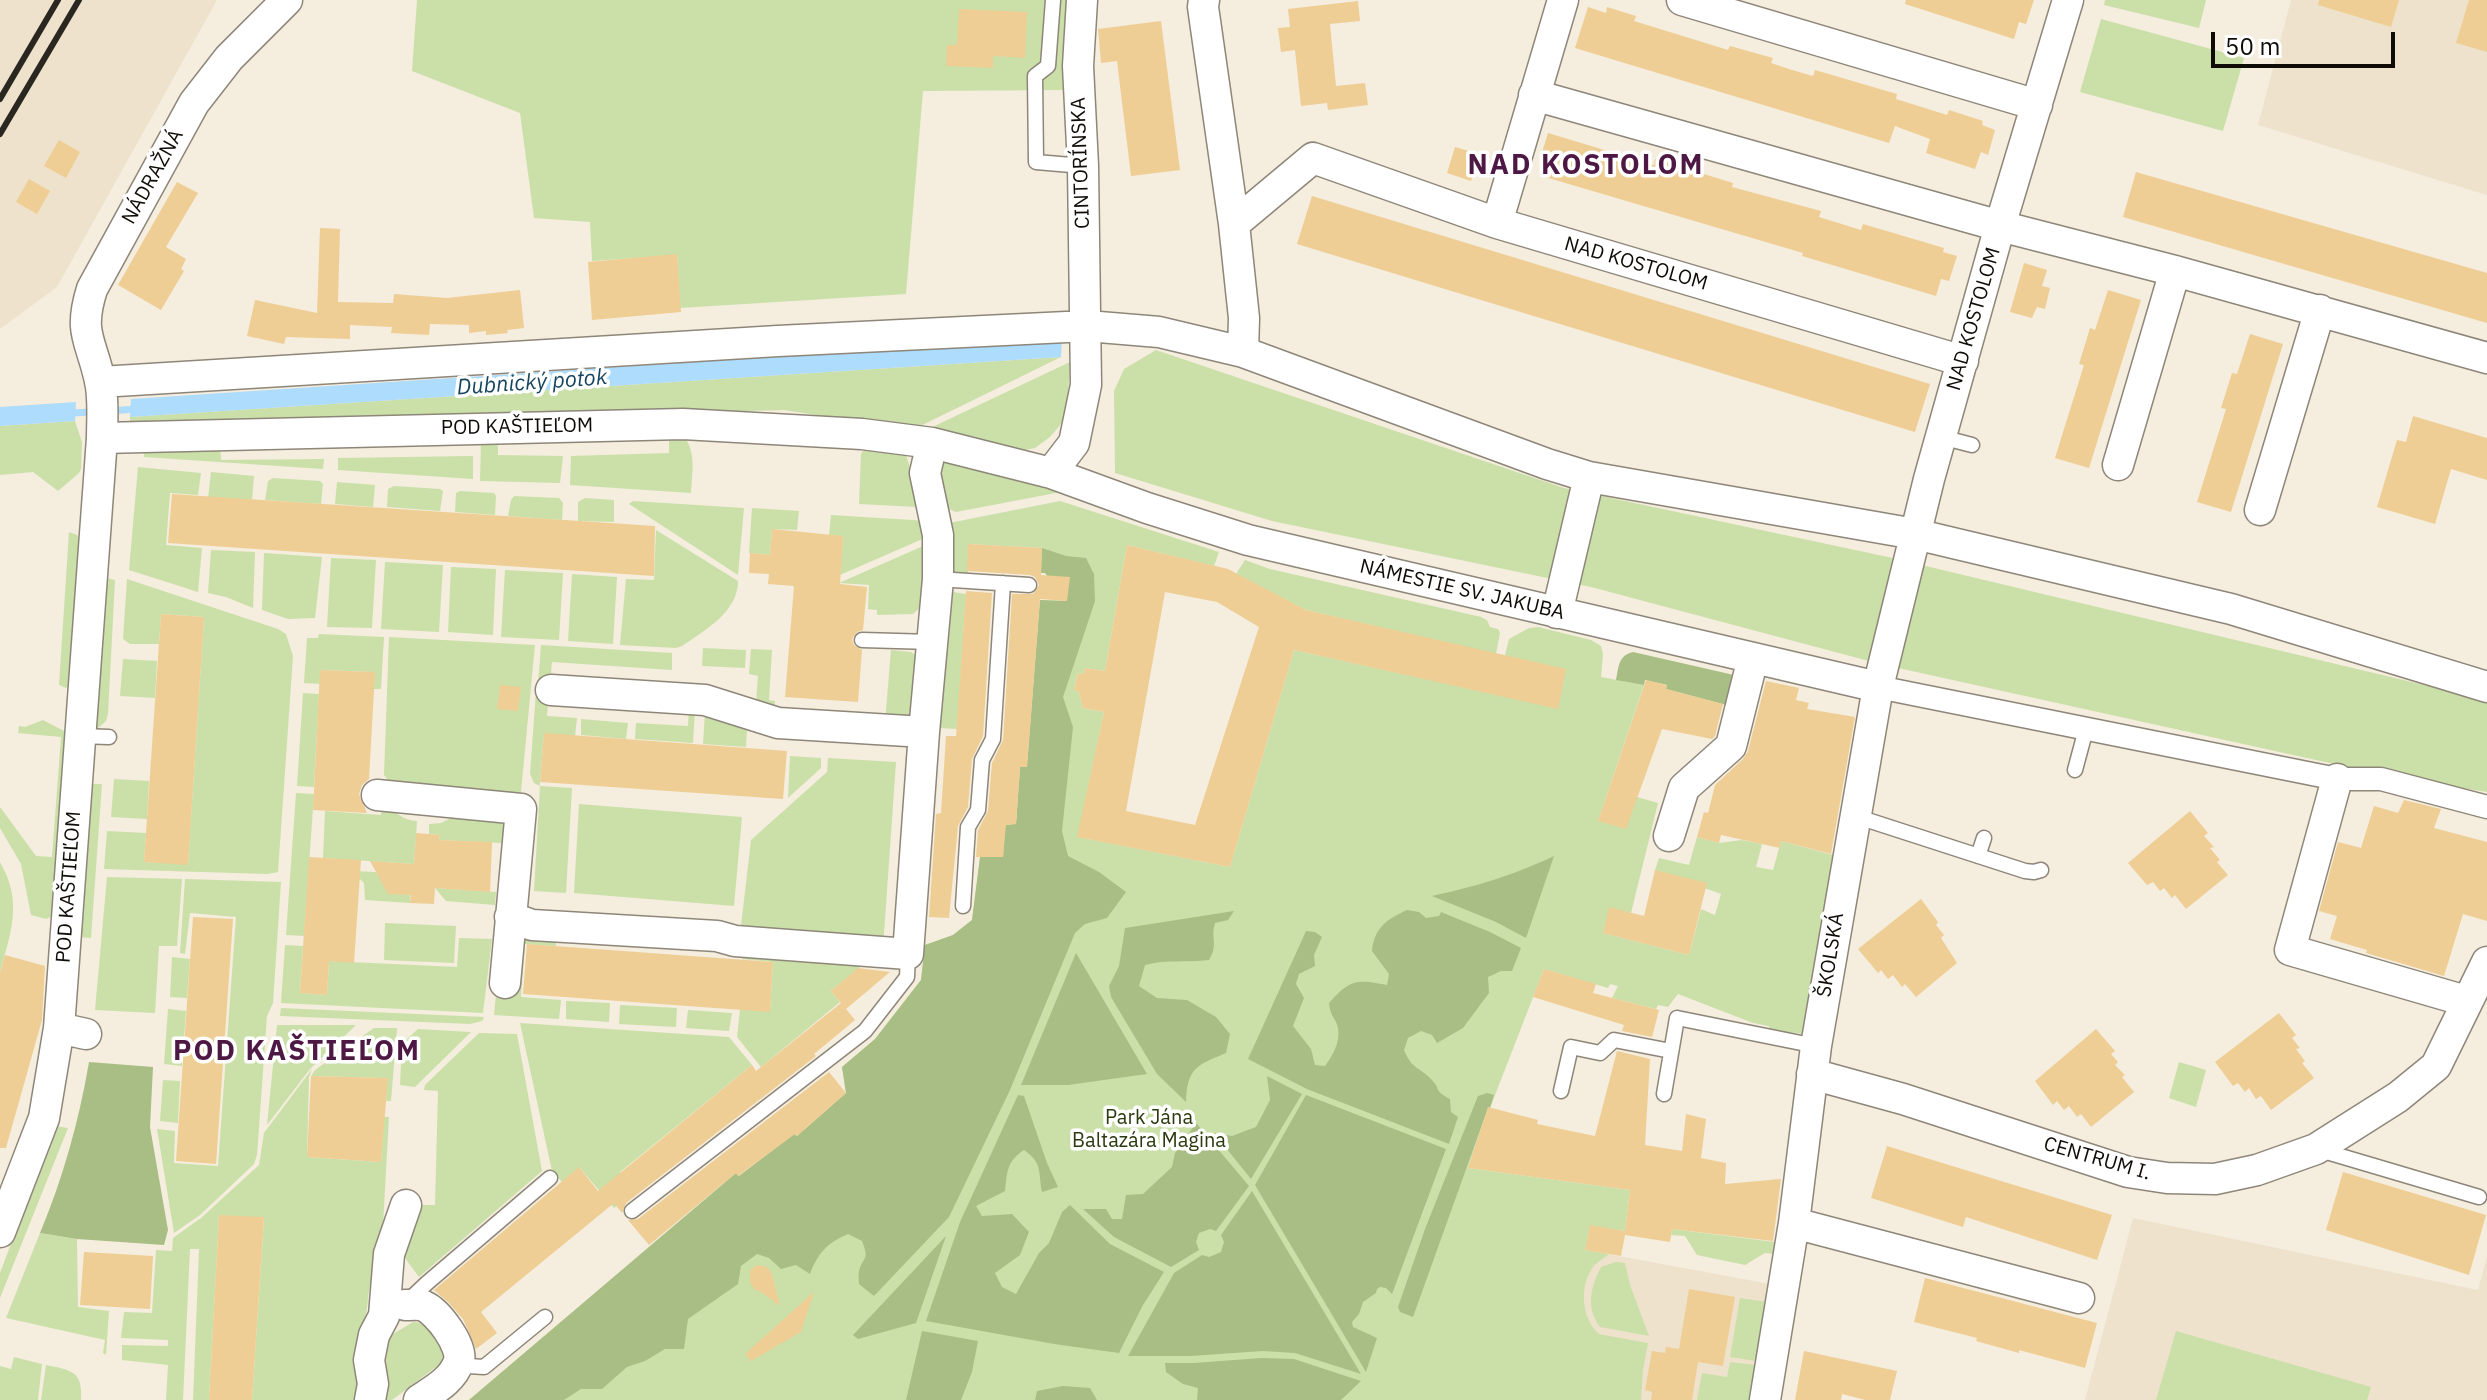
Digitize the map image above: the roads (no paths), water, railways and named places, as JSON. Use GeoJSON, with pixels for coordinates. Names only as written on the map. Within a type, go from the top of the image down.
{"type":"FeatureCollection","features":[{"type":"Feature","properties":{"kind":"street","name":"NÁDRAŽNÁ"},"geometry":{"type":"LineString","coordinates":[[101,410],[84,330],[85,310],[92,289],[194,103],[229,58],[287,0]]}},
{"type":"Feature","properties":{"kind":"street","name":"CINTORÍNSKA"},"geometry":{"type":"LineString","coordinates":[[1051,473],[1074,443],[1086,385],[1083,166],[1078,66],[1082,0]]}},
{"type":"Feature","properties":{"kind":"street"},"geometry":{"type":"LineString","coordinates":[[1204,0],[1234,224],[1244,318],[1243,352]]}},
{"type":"Feature","properties":{"kind":"street"},"geometry":{"type":"LineString","coordinates":[[1497,223],[1563,0]]}},
{"type":"Feature","properties":{"kind":"street"},"geometry":{"type":"LineString","coordinates":[[1682,0],[2037,105]]}},
{"type":"Feature","properties":{"kind":"street","name":"NAD KOSTOLOM"},"geometry":{"type":"LineString","coordinates":[[1878,687],[1941,437],[2068,0]]}},
{"type":"Feature","properties":{"kind":"street"},"geometry":{"type":"LineString","coordinates":[[1534,95],[2487,358]]}},
{"type":"Feature","properties":{"kind":"street","name":"NAD KOSTOLOM"},"geometry":{"type":"LineString","coordinates":[[1234,224],[1313,158],[1497,223],[1963,361]]}},
{"type":"Feature","properties":{"kind":"street"},"geometry":{"type":"LineString","coordinates":[[2118,465],[2175,271]]}},
{"type":"Feature","properties":{"kind":"street"},"geometry":{"type":"LineString","coordinates":[[2260,510],[2320,310]]}},
{"type":"Feature","properties":{"kind":"street"},"geometry":{"type":"LineString","coordinates":[[101,410],[778,341],[1087,326],[1159,332],[1243,352],[1518,454],[1589,477],[1915,534],[2231,609],[2487,687]]}},
{"type":"Feature","properties":{"kind":"street","name":"POD KAŠTIEĽOM"},"geometry":{"type":"LineString","coordinates":[[0,1232],[44,1118],[73,1031],[94,736],[101,410],[683,424],[862,434],[932,443],[1051,473]]}},
{"type":"Feature","properties":{"kind":"street"},"geometry":{"type":"LineString","coordinates":[[510,917],[532,925],[717,936],[735,941],[908,954],[938,579],[938,535],[925,473],[932,443]]}},
{"type":"Feature","properties":{"kind":"street","name":"NÁMESTIE SV. JAKUBA"},"geometry":{"type":"LineString","coordinates":[[1051,473],[1248,540],[1878,687]]}},
{"type":"Feature","properties":{"kind":"street"},"geometry":{"type":"LineString","coordinates":[[1557,613],[1589,477]]}},
{"type":"Feature","properties":{"kind":"street"},"geometry":{"type":"LineString","coordinates":[[1669,836],[1684,788],[1731,746],[1753,658]]}},
{"type":"Feature","properties":{"kind":"street"},"geometry":{"type":"LineString","coordinates":[[1878,687],[2337,779],[2381,779],[2487,807]]}},
{"type":"Feature","properties":{"kind":"street","name":"ŠKOLSKÁ"},"geometry":{"type":"LineString","coordinates":[[1765,1400],[1794,1223],[1814,1060],[1878,687]]}},
{"type":"Feature","properties":{"kind":"street"},"geometry":{"type":"LineString","coordinates":[[551,690],[705,700],[778,723],[924,732]]}},
{"type":"Feature","properties":{"kind":"street"},"geometry":{"type":"LineString","coordinates":[[2337,779],[2290,950],[2466,1001]]}},
{"type":"Feature","properties":{"kind":"street"},"geometry":{"type":"LineString","coordinates":[[377,795],[521,809],[505,983]]}},
{"type":"Feature","properties":{"kind":"street","name":"CENTRUM I."},"geometry":{"type":"LineString","coordinates":[[1814,1060],[1903,1099],[2128,1172],[2167,1178],[2215,1179],[2257,1170],[2316,1149],[2398,1097],[2436,1066],[2487,962]]}},
{"type":"Feature","properties":{"kind":"street"},"geometry":{"type":"LineString","coordinates":[[394,1310],[389,1254],[406,1205]]}},
{"type":"Feature","properties":{"kind":"street"},"geometry":{"type":"LineString","coordinates":[[1794,1223],[2079,1298]]}},
{"type":"Feature","properties":{"kind":"street"},"geometry":{"type":"LineString","coordinates":[[370,1400],[373,1384],[369,1360],[374,1335],[394,1310],[424,1306],[455,1339],[459,1361],[448,1380],[419,1400]]}},
{"type":"Feature","properties":{"kind":"lane"},"geometry":{"type":"LineString","coordinates":[[1053,0],[1048,66],[1035,76],[1036,162],[1083,166]]}},
{"type":"Feature","properties":{"kind":"lane"},"geometry":{"type":"LineString","coordinates":[[1941,437],[1972,445]]}},
{"type":"Feature","properties":{"kind":"lane"},"geometry":{"type":"LineString","coordinates":[[938,579],[1029,585]]}},
{"type":"Feature","properties":{"kind":"lane"},"geometry":{"type":"LineString","coordinates":[[963,906],[968,827],[978,810],[982,760],[993,739],[1003,583]]}},
{"type":"Feature","properties":{"kind":"lane"},"geometry":{"type":"LineString","coordinates":[[862,640],[932,642]]}},
{"type":"Feature","properties":{"kind":"lane"},"geometry":{"type":"LineString","coordinates":[[2075,770],[2086,729]]}},
{"type":"Feature","properties":{"kind":"lane"},"geometry":{"type":"LineString","coordinates":[[1855,816],[2030,872],[2041,870]]}},
{"type":"Feature","properties":{"kind":"lane"},"geometry":{"type":"LineString","coordinates":[[1917,836],[1922,819]]}},
{"type":"Feature","properties":{"kind":"lane"},"geometry":{"type":"LineString","coordinates":[[1978,856],[1984,838]]}},
{"type":"Feature","properties":{"kind":"lane"},"geometry":{"type":"LineString","coordinates":[[632,1211],[865,1031],[907,977],[908,954]]}},
{"type":"Feature","properties":{"kind":"lane"},"geometry":{"type":"LineString","coordinates":[[1664,1094],[1677,1018],[1814,1060]]}},
{"type":"Feature","properties":{"kind":"lane"},"geometry":{"type":"LineString","coordinates":[[1561,1091],[1571,1047],[1600,1053],[1614,1040],[1671,1051]]}},
{"type":"Feature","properties":{"kind":"lane"},"geometry":{"type":"LineString","coordinates":[[2316,1149],[2479,1197]]}},
{"type":"Feature","properties":{"kind":"lane"},"geometry":{"type":"LineString","coordinates":[[394,1310],[550,1178]]}},
{"type":"Feature","properties":{"kind":"lane"},"geometry":{"type":"LineString","coordinates":[[459,1361],[468,1366],[484,1367],[545,1317]]}},
{"type":"Feature","properties":{"kind":"water"},"geometry":{"type":"Polygon","coordinates":[[[1062,338],[1061,357],[130,417],[131,399],[1062,338]]]}},
{"type":"Feature","properties":{"kind":"water"},"geometry":{"type":"Polygon","coordinates":[[[76,402],[75,421],[0,426],[0,407],[76,402]]]}},
{"type":"Feature","properties":{"kind":"waterway","name":"Dubnický potok"},"geometry":{"type":"LineString","coordinates":[[109,411],[136,409]]}},
{"type":"Feature","properties":{"kind":"waterway","name":"Dubnický potok"},"geometry":{"type":"LineString","coordinates":[[69,413],[96,412]]}},
{"type":"Feature","properties":{"kind":"railway"},"geometry":{"type":"LineString","coordinates":[[0,99],[58,0]]}},
{"type":"Feature","properties":{"kind":"railway"},"geometry":{"type":"LineString","coordinates":[[0,134],[79,0]]}},
{"type":"Feature","properties":{"kind":"district","name":"NAD KOSTOLOM"},"geometry":{"type":"Point","coordinates":[1586,166]}},
{"type":"Feature","properties":{"kind":"district","name":"POD KAŠTIEĽOM"},"geometry":{"type":"Point","coordinates":[297,1052]}},
{"type":"Feature","properties":{"kind":"park label","name":"Park Jána Baltazára Magina"},"geometry":{"type":"Point","coordinates":[1149,1130]}}]}
